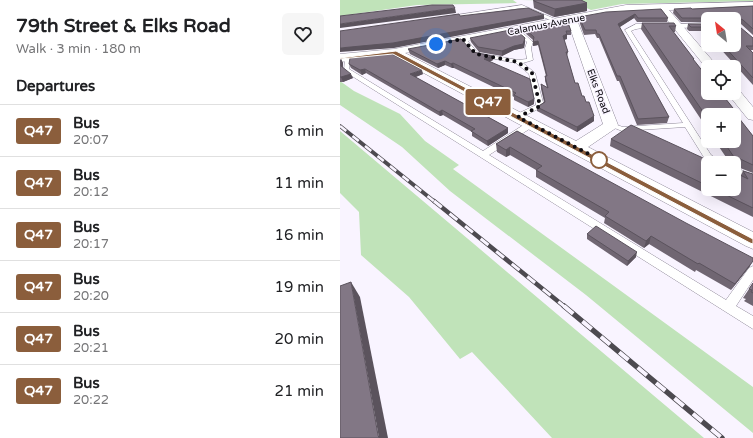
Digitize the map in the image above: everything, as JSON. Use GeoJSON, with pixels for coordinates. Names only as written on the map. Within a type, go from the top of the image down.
{"type":"FeatureCollection","features":[{"type":"Feature","properties":{"kind":"street","name":"Calamus Avenue"},"geometry":{"type":"LineString","coordinates":[[344,58],[394,52],[626,8],[753,5]]}},
{"type":"Feature","properties":{"kind":"street"},"geometry":{"type":"LineString","coordinates":[[662,7],[674,25],[706,60]]}},
{"type":"Feature","properties":{"kind":"street","name":"Elks Road"},"geometry":{"type":"LineString","coordinates":[[572,19],[611,125],[577,148]]}},
{"type":"Feature","properties":{"kind":"street"},"geometry":{"type":"LineString","coordinates":[[394,52],[753,241]]}},
{"type":"Feature","properties":{"kind":"street"},"geometry":{"type":"LineString","coordinates":[[740,100],[753,116]]}},
{"type":"Feature","properties":{"kind":"lane"},"geometry":{"type":"LineString","coordinates":[[443,18],[522,6],[557,21]]}},
{"type":"Feature","properties":{"kind":"lane"},"geometry":{"type":"LineString","coordinates":[[660,25],[636,26],[628,30],[707,156]]}},
{"type":"Feature","properties":{"kind":"lane"},"geometry":{"type":"LineString","coordinates":[[674,25],[701,25]]}},
{"type":"Feature","properties":{"kind":"lane"},"geometry":{"type":"LineString","coordinates":[[463,39],[476,54],[518,62],[530,60],[528,48],[530,42],[515,29]]}},
{"type":"Feature","properties":{"kind":"lane"},"geometry":{"type":"LineString","coordinates":[[344,58],[346,70],[753,323]]}},
{"type":"Feature","properties":{"kind":"lane"},"geometry":{"type":"LineString","coordinates":[[482,155],[540,106],[532,73],[518,62]]}},
{"type":"Feature","properties":{"kind":"lane"},"geometry":{"type":"LineString","coordinates":[[611,125],[622,129],[688,125]]}},
{"type":"Feature","properties":{"kind":"lane"},"geometry":{"type":"LineString","coordinates":[[741,173],[753,179]]}},
{"type":"Feature","properties":{"kind":"lane"},"geometry":{"type":"LineString","coordinates":[[728,307],[753,271]]}},
{"type":"Feature","properties":{"kind":"green space"},"geometry":{"type":"Polygon","coordinates":[[[340,0],[513,0],[517,3],[417,5],[340,16],[340,0]]]}},
{"type":"Feature","properties":{"kind":"green space"},"geometry":{"type":"Polygon","coordinates":[[[521,0],[753,1],[622,4],[591,10],[571,1],[521,0]]]}},
{"type":"Feature","properties":{"kind":"green space"},"geometry":{"type":"Polygon","coordinates":[[[340,81],[354,91],[400,114],[425,141],[459,165],[453,169],[753,387],[753,433],[586,295],[450,191],[402,147],[340,105],[340,81]]]}},
{"type":"Feature","properties":{"kind":"green space"},"geometry":{"type":"Polygon","coordinates":[[[340,131],[704,438],[552,438],[472,352],[460,359],[409,297],[361,255],[359,212],[340,193],[340,131]]]}},
{"type":"Feature","properties":{"kind":"building"},"geometry":{"type":"Polygon","coordinates":[[[534,0],[581,0],[587,3],[555,9],[534,0]]]}},
{"type":"Feature","properties":{"kind":"building"},"geometry":{"type":"Polygon","coordinates":[[[432,5],[453,5],[455,8],[340,24],[340,16],[432,5]]]}},
{"type":"Feature","properties":{"kind":"building"},"geometry":{"type":"Polygon","coordinates":[[[753,6],[753,29],[741,19],[741,12],[701,12],[701,18],[682,18],[674,9],[753,6]]]}},
{"type":"Feature","properties":{"kind":"building"},"geometry":{"type":"Polygon","coordinates":[[[528,8],[544,15],[393,43],[340,48],[340,31],[459,14],[460,16],[528,8]]]}},
{"type":"Feature","properties":{"kind":"building"},"geometry":{"type":"Polygon","coordinates":[[[661,9],[668,18],[638,18],[635,14],[618,24],[669,117],[638,119],[620,76],[617,76],[599,34],[597,34],[596,30],[585,30],[579,17],[606,12],[661,9]]]}},
{"type":"Feature","properties":{"kind":"building"},"geometry":{"type":"Polygon","coordinates":[[[567,20],[571,31],[566,31],[567,34],[563,36],[568,52],[566,52],[575,83],[578,83],[582,96],[584,96],[586,102],[589,102],[594,116],[577,127],[537,107],[545,102],[541,84],[548,88],[545,76],[547,76],[538,41],[533,42],[534,37],[524,28],[567,20]]]}},
{"type":"Feature","properties":{"kind":"building"},"geometry":{"type":"Polygon","coordinates":[[[642,23],[674,23],[676,26],[669,26],[701,69],[701,100],[727,100],[733,108],[701,109],[642,23]]]}},
{"type":"Feature","properties":{"kind":"building"},"geometry":{"type":"Polygon","coordinates":[[[688,24],[701,24],[701,27],[691,27],[688,24]]]}},
{"type":"Feature","properties":{"kind":"building"},"geometry":{"type":"Polygon","coordinates":[[[741,28],[753,38],[753,46],[746,46],[753,53],[753,78],[741,65],[741,60],[737,60],[729,52],[741,52],[741,28]]]}},
{"type":"Feature","properties":{"kind":"building"},"geometry":{"type":"Polygon","coordinates":[[[515,29],[525,38],[523,44],[502,51],[478,47],[470,38],[515,29]]]}},
{"type":"Feature","properties":{"kind":"building"},"geometry":{"type":"Polygon","coordinates":[[[461,39],[473,52],[492,56],[484,59],[530,79],[534,99],[528,102],[514,95],[516,93],[453,63],[451,64],[445,61],[437,64],[408,49],[461,39]]]}},
{"type":"Feature","properties":{"kind":"building"},"geometry":{"type":"Polygon","coordinates":[[[390,53],[422,70],[410,74],[508,128],[487,141],[471,131],[475,129],[442,110],[439,112],[365,69],[360,70],[349,64],[350,58],[390,53]]]}},
{"type":"Feature","properties":{"kind":"building"},"geometry":{"type":"Polygon","coordinates":[[[340,58],[341,66],[351,74],[340,77],[340,58]]]}},
{"type":"Feature","properties":{"kind":"building"},"geometry":{"type":"Polygon","coordinates":[[[741,121],[753,136],[753,165],[741,159],[741,156],[733,156],[728,148],[741,148],[741,121]]]}},
{"type":"Feature","properties":{"kind":"building"},"geometry":{"type":"Polygon","coordinates":[[[631,125],[701,157],[701,183],[611,139],[631,125]]]}},
{"type":"Feature","properties":{"kind":"building"},"geometry":{"type":"Polygon","coordinates":[[[517,131],[753,258],[753,261],[735,284],[651,236],[646,241],[605,216],[609,212],[536,170],[542,166],[510,147],[506,150],[496,144],[517,131]]]}},
{"type":"Feature","properties":{"kind":"building"},"geometry":{"type":"Polygon","coordinates":[[[743,171],[753,174],[753,208],[728,196],[741,196],[741,176],[748,179],[743,171]]]}},
{"type":"Feature","properties":{"kind":"building"},"geometry":{"type":"Polygon","coordinates":[[[596,226],[637,252],[628,261],[587,234],[596,226]]]}},
{"type":"Feature","properties":{"kind":"building"},"geometry":{"type":"Polygon","coordinates":[[[351,282],[379,438],[340,438],[340,286],[351,282]]]}},
{"type":"Feature","properties":{"kind":"building"},"geometry":{"type":"Polygon","coordinates":[[[753,283],[753,293],[751,292],[752,290],[749,289],[753,283]]]}},
{"type":"Feature","properties":{"kind":"railway"},"geometry":{"type":"LineString","coordinates":[[340,126],[435,202]]}},
{"type":"Feature","properties":{"kind":"railway"},"geometry":{"type":"LineString","coordinates":[[434,201],[565,307]]}},
{"type":"Feature","properties":{"kind":"railway"},"geometry":{"type":"LineString","coordinates":[[564,306],[722,438]]}},
{"type":"Feature","properties":{"kind":"bus line","name":"Q47"},"geometry":{"type":"LineString","coordinates":[[340,58],[394,52],[753,241]]}},
{"type":"Feature","properties":{"kind":"route"},"geometry":{"type":"LineString","coordinates":[[436,44],[463,39],[476,54],[518,62],[532,73],[540,106],[518,117],[604,162],[599,160]]}}]}
